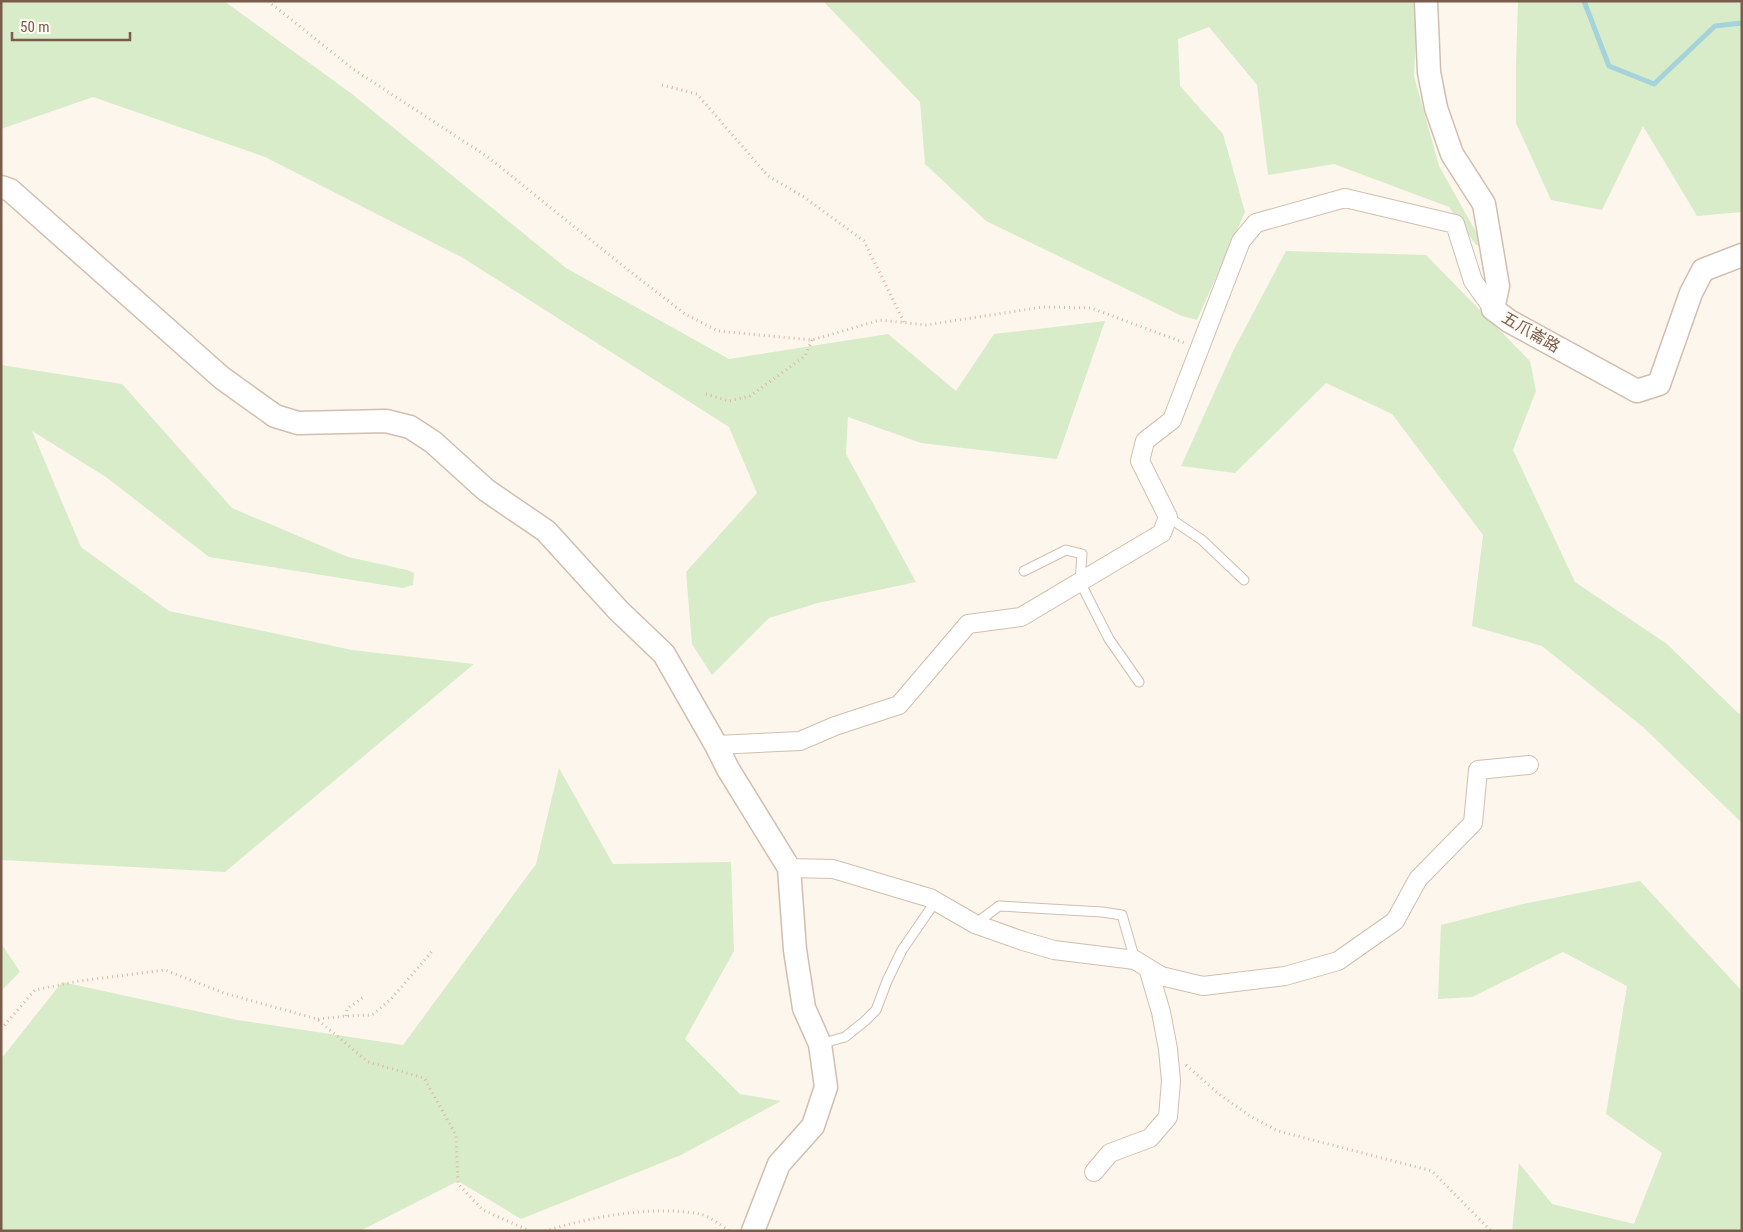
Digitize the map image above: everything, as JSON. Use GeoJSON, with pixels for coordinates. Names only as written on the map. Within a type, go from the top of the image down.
{"type":"FeatureCollection","features":[{"type":"Feature","properties":{"kind":"street","name":"五爪崙路"},"geometry":{"type":"LineString","coordinates":[[1426,1],[1429,72],[1436,108],[1452,154],[1484,204],[1498,286],[1492,309],[1509,321],[1637,391],[1659,384],[1691,294],[1703,270],[1742,255]]}},
{"type":"Feature","properties":{"kind":"street"},"geometry":{"type":"LineString","coordinates":[[1,187],[10,190],[222,378],[275,416],[298,422],[386,421],[410,427],[433,442],[486,490],[546,531],[618,610],[664,654],[728,769],[789,868],[795,950],[804,1008],[820,1044],[826,1087],[814,1126],[780,1164],[752,1231]]}},
{"type":"Feature","properties":{"kind":"street"},"geometry":{"type":"LineString","coordinates":[[716,745],[800,741],[835,726],[899,705],[968,624],[1021,617],[1162,533],[1168,518],[1140,461],[1145,441],[1172,420],[1241,241],[1256,223],[1345,198],[1455,224],[1473,281],[1492,309]]}},
{"type":"Feature","properties":{"kind":"street"},"geometry":{"type":"LineString","coordinates":[[789,868],[833,869],[930,898],[975,924],[1023,942],[1054,950],[1141,964],[1161,976],[1204,986],[1285,976],[1338,961],[1395,921],[1418,879],[1473,823],[1478,770],[1529,765]]}},
{"type":"Feature","properties":{"kind":"street"},"geometry":{"type":"LineString","coordinates":[[1094,1172],[1110,1153],[1150,1138],[1168,1117],[1171,1081],[1168,1049],[1161,1012],[1141,964]]}},
{"type":"Feature","properties":{"kind":"lane"},"geometry":{"type":"LineString","coordinates":[[1168,518],[1202,540],[1244,580]]}},
{"type":"Feature","properties":{"kind":"lane"},"geometry":{"type":"LineString","coordinates":[[1024,571],[1066,550],[1082,554],[1080,582],[1109,638],[1139,682]]}},
{"type":"Feature","properties":{"kind":"lane"},"geometry":{"type":"LineString","coordinates":[[820,1044],[845,1037],[876,1010],[902,950],[936,902]]}},
{"type":"Feature","properties":{"kind":"lane"},"geometry":{"type":"LineString","coordinates":[[975,924],[999,906],[1102,912],[1122,915],[1141,964]]}},
{"type":"Feature","properties":{"kind":"path"},"geometry":{"type":"LineString","coordinates":[[268,1],[354,69],[488,157],[685,314],[718,331],[812,340],[880,320],[926,325],[1043,307],[1091,308],[1200,348]]}},
{"type":"Feature","properties":{"kind":"path"},"geometry":{"type":"LineString","coordinates":[[662,85],[697,94],[768,176],[804,197],[864,241],[904,323]]}},
{"type":"Feature","properties":{"kind":"path"},"geometry":{"type":"LineString","coordinates":[[706,394],[729,401],[750,396],[805,356],[812,340]]}},
{"type":"Feature","properties":{"kind":"path"},"geometry":{"type":"LineString","coordinates":[[1,1029],[35,990],[79,981],[165,970],[224,993],[317,1019],[372,1015],[392,998],[434,949]]}},
{"type":"Feature","properties":{"kind":"path"},"geometry":{"type":"LineString","coordinates":[[346,1016],[347,1010],[365,996]]}},
{"type":"Feature","properties":{"kind":"path"},"geometry":{"type":"LineString","coordinates":[[317,1019],[368,1062],[424,1078],[456,1135],[458,1184],[483,1210],[530,1231]]}},
{"type":"Feature","properties":{"kind":"path"},"geometry":{"type":"LineString","coordinates":[[1168,1049],[1219,1094],[1250,1116],[1278,1131],[1432,1171],[1491,1231]]}},
{"type":"Feature","properties":{"kind":"path"},"geometry":{"type":"LineString","coordinates":[[545,1231],[573,1222],[651,1210],[702,1214],[730,1231]]}},
{"type":"Feature","properties":{"kind":"green space"},"geometry":{"type":"Polygon","coordinates":[[[1,1],[224,1],[352,94],[566,268],[729,359],[888,334],[956,391],[994,334],[1105,321],[1057,459],[921,443],[848,417],[846,454],[916,582],[818,603],[769,618],[712,675],[692,644],[686,572],[757,493],[729,427],[463,258],[265,157],[93,97],[1,129],[1,1]]]}},
{"type":"Feature","properties":{"kind":"green space"},"geometry":{"type":"Polygon","coordinates":[[[823,1],[1418,1],[1414,76],[1439,166],[1480,239],[1480,245],[1476,245],[1449,207],[1334,164],[1268,175],[1257,85],[1209,27],[1178,39],[1180,86],[1223,134],[1245,212],[1197,320],[1182,316],[986,221],[925,164],[920,102],[823,1]]]}},
{"type":"Feature","properties":{"kind":"green space"},"geometry":{"type":"Polygon","coordinates":[[[1518,1],[1742,1],[1742,212],[1697,216],[1643,126],[1602,210],[1551,200],[1516,123],[1518,1]]]}},
{"type":"Feature","properties":{"kind":"green space"},"geometry":{"type":"Polygon","coordinates":[[[1286,251],[1426,255],[1530,361],[1536,391],[1513,450],[1575,582],[1667,644],[1739,714],[1742,713],[1742,823],[1643,727],[1542,646],[1472,626],[1483,535],[1392,414],[1326,383],[1235,473],[1181,466],[1234,349],[1286,251]]]}},
{"type":"Feature","properties":{"kind":"green space"},"geometry":{"type":"Polygon","coordinates":[[[1,365],[122,384],[232,508],[348,557],[414,573],[413,585],[403,588],[209,557],[106,477],[32,431],[81,547],[169,611],[352,650],[474,664],[225,872],[1,860],[1,365]]]}},
{"type":"Feature","properties":{"kind":"green space"},"geometry":{"type":"Polygon","coordinates":[[[559,768],[613,864],[731,862],[734,951],[685,1039],[740,1094],[781,1101],[681,1155],[521,1219],[458,1181],[360,1231],[1,1231],[1,1059],[62,982],[237,1020],[403,1045],[536,864],[559,768]]]}},
{"type":"Feature","properties":{"kind":"green space"},"geometry":{"type":"Polygon","coordinates":[[[1640,881],[1742,991],[1742,1231],[1512,1231],[1519,1163],[1552,1204],[1634,1224],[1662,1153],[1606,1114],[1627,986],[1563,952],[1472,997],[1438,999],[1441,925],[1523,904],[1640,881]]]}},
{"type":"Feature","properties":{"kind":"green space"},"geometry":{"type":"Polygon","coordinates":[[[1,943],[20,972],[1,991],[1,943]]]}},
{"type":"Feature","properties":{"kind":"waterway"},"geometry":{"type":"LineString","coordinates":[[1584,1],[1609,66],[1654,84],[1715,26],[1742,23]]}}]}
